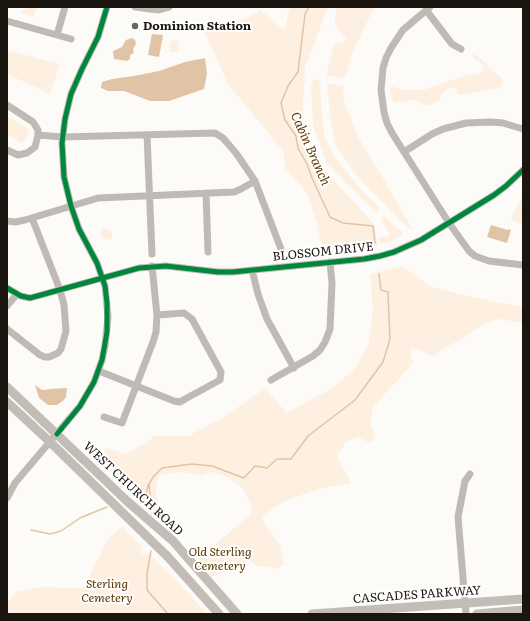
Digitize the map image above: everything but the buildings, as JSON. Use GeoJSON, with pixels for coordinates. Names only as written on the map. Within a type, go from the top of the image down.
{"type":"FeatureCollection","features":[{"type":"Feature","properties":{"kind":"main road","name":"WEST CHURCH ROAD"},"geometry":{"type":"LineString","coordinates":[[7,387],[128,502],[173,542],[237,614]]}},
{"type":"Feature","properties":{"kind":"main road","name":"WEST CHURCH ROAD"},"geometry":{"type":"LineString","coordinates":[[7,402],[168,557],[219,614]]}},
{"type":"Feature","properties":{"kind":"main road","name":"CASCADES PARKWAY"},"geometry":{"type":"LineString","coordinates":[[312,614],[523,599]]}},
{"type":"Feature","properties":{"kind":"main road","name":"CASCADES PARKWAY"},"geometry":{"type":"LineString","coordinates":[[477,614],[523,610]]}},
{"type":"Feature","properties":{"kind":"street"},"geometry":{"type":"LineString","coordinates":[[57,35],[65,7]]}},
{"type":"Feature","properties":{"kind":"street"},"geometry":{"type":"LineString","coordinates":[[7,498],[15,483],[88,395],[99,371],[102,360],[107,332],[107,303],[104,286],[97,262],[79,229],[71,206],[64,177],[62,137],[71,94],[98,37],[107,7]]}},
{"type":"Feature","properties":{"kind":"street"},"geometry":{"type":"LineString","coordinates":[[134,7],[158,10],[169,7]]}},
{"type":"Feature","properties":{"kind":"street"},"geometry":{"type":"LineString","coordinates":[[461,49],[452,44],[428,9],[411,22],[397,38],[386,58],[381,81],[384,112],[392,133],[462,244],[475,256],[490,262],[523,265]]}},
{"type":"Feature","properties":{"kind":"street"},"geometry":{"type":"LineString","coordinates":[[7,21],[71,39]]}},
{"type":"Feature","properties":{"kind":"street"},"geometry":{"type":"LineString","coordinates":[[7,106],[33,122],[38,130],[35,147],[27,153],[18,155],[7,150]]}},
{"type":"Feature","properties":{"kind":"street"},"geometry":{"type":"LineString","coordinates":[[404,152],[437,132],[466,123],[503,123],[523,129]]}},
{"type":"Feature","properties":{"kind":"street"},"geometry":{"type":"LineString","coordinates":[[38,135],[62,137],[215,133],[223,138],[236,153],[255,180],[281,249]]}},
{"type":"Feature","properties":{"kind":"street"},"geometry":{"type":"LineString","coordinates":[[147,135],[152,254]]}},
{"type":"Feature","properties":{"kind":"street","name":"BLOSSOM DRIVE"},"geometry":{"type":"LineString","coordinates":[[17,294],[30,298],[125,270],[152,266],[180,267],[218,272],[364,259],[394,252],[421,240],[494,195],[523,170]]}},
{"type":"Feature","properties":{"kind":"street"},"geometry":{"type":"LineString","coordinates":[[7,221],[20,221],[104,198],[234,192],[255,180]]}},
{"type":"Feature","properties":{"kind":"street"},"geometry":{"type":"LineString","coordinates":[[206,193],[208,252]]}},
{"type":"Feature","properties":{"kind":"street"},"geometry":{"type":"LineString","coordinates":[[7,329],[40,355],[49,357],[58,353],[61,349],[66,331],[64,305],[60,290],[32,218]]}},
{"type":"Feature","properties":{"kind":"street"},"geometry":{"type":"LineString","coordinates":[[271,380],[294,368],[317,353],[327,338],[330,329],[332,283],[330,262]]}},
{"type":"Feature","properties":{"kind":"street"},"geometry":{"type":"LineString","coordinates":[[104,417],[122,423],[153,342],[156,332],[157,315],[152,266]]}},
{"type":"Feature","properties":{"kind":"street"},"geometry":{"type":"LineString","coordinates":[[252,270],[264,312],[294,368]]}},
{"type":"Feature","properties":{"kind":"street"},"geometry":{"type":"LineString","coordinates":[[7,288],[17,294],[7,306]]}},
{"type":"Feature","properties":{"kind":"street"},"geometry":{"type":"LineString","coordinates":[[99,371],[136,387],[170,400],[180,402],[217,382],[221,376],[221,372],[190,317],[184,313],[157,315]]}},
{"type":"Feature","properties":{"kind":"street"},"geometry":{"type":"LineString","coordinates":[[466,614],[458,517],[465,482],[470,474]]}},
{"type":"Feature","properties":{"kind":"green space"},"geometry":{"type":"Polygon","coordinates":[[[26,7],[37,7],[34,17],[21,13],[26,7]]]}},
{"type":"Feature","properties":{"kind":"green space"},"geometry":{"type":"Polygon","coordinates":[[[290,7],[328,7],[305,68],[303,103],[304,149],[374,224],[378,245],[362,249],[321,244],[316,221],[307,193],[285,168],[283,151],[228,84],[201,24],[235,22],[249,17],[260,10],[284,30],[290,7]]]}},
{"type":"Feature","properties":{"kind":"green space"},"geometry":{"type":"Polygon","coordinates":[[[336,7],[376,7],[371,14],[351,55],[345,78],[327,76],[334,44],[345,42],[346,39],[335,23],[336,7]]]}},
{"type":"Feature","properties":{"kind":"green space"},"geometry":{"type":"Polygon","coordinates":[[[171,40],[178,41],[179,51],[169,51],[171,40]]]}},
{"type":"Feature","properties":{"kind":"green space"},"geometry":{"type":"Polygon","coordinates":[[[7,50],[60,64],[50,94],[7,74],[7,50]]]}},
{"type":"Feature","properties":{"kind":"green space"},"geometry":{"type":"Polygon","coordinates":[[[474,54],[502,78],[503,84],[500,88],[463,95],[458,94],[456,88],[448,89],[442,94],[439,100],[428,106],[423,105],[416,100],[394,103],[391,97],[391,86],[404,90],[423,90],[469,74],[479,74],[484,68],[482,64],[473,58],[472,55],[474,54]]]}},
{"type":"Feature","properties":{"kind":"green space"},"geometry":{"type":"Polygon","coordinates":[[[318,79],[320,83],[325,137],[332,153],[363,192],[377,205],[379,211],[375,212],[326,163],[313,125],[311,85],[313,80],[318,79]]]}},
{"type":"Feature","properties":{"kind":"green space"},"geometry":{"type":"Polygon","coordinates":[[[327,84],[344,85],[343,98],[358,137],[413,230],[408,228],[362,182],[336,147],[332,130],[327,84]]]}},
{"type":"Feature","properties":{"kind":"green space"},"geometry":{"type":"Polygon","coordinates":[[[7,115],[30,130],[22,144],[7,134],[7,115]]]}},
{"type":"Feature","properties":{"kind":"green space"},"geometry":{"type":"Polygon","coordinates":[[[523,195],[523,225],[511,219],[523,195]]]}},
{"type":"Feature","properties":{"kind":"green space"},"geometry":{"type":"Polygon","coordinates":[[[382,215],[384,215],[393,225],[402,231],[402,236],[388,243],[380,244],[379,240],[381,237],[388,237],[390,234],[382,221],[382,215]]]}},
{"type":"Feature","properties":{"kind":"green space"},"geometry":{"type":"Polygon","coordinates":[[[103,228],[109,229],[112,233],[112,239],[106,240],[101,236],[101,230],[103,228]]]}},
{"type":"Feature","properties":{"kind":"green space","name":"Old Sterling Cemetery"},"geometry":{"type":"Polygon","coordinates":[[[402,266],[431,287],[523,307],[523,323],[499,319],[485,323],[458,341],[444,348],[433,357],[417,348],[410,349],[413,363],[373,407],[371,424],[375,437],[370,443],[358,437],[346,442],[337,456],[351,483],[322,488],[287,500],[274,507],[262,517],[267,529],[280,545],[284,565],[278,569],[264,566],[258,567],[253,562],[248,561],[236,571],[234,568],[212,577],[197,561],[250,515],[252,507],[243,489],[228,477],[211,472],[200,475],[178,472],[159,475],[156,490],[160,516],[158,517],[129,491],[119,475],[106,461],[103,455],[105,448],[126,454],[155,436],[188,436],[224,417],[265,388],[287,413],[332,388],[354,370],[369,343],[373,310],[370,274],[402,266]]]}},
{"type":"Feature","properties":{"kind":"green space","name":"Sterling Cemetery"},"geometry":{"type":"Polygon","coordinates":[[[122,526],[142,547],[141,554],[148,553],[175,579],[207,614],[7,614],[7,603],[17,591],[43,587],[83,588],[108,539],[122,526]]]}},
{"type":"Feature","properties":{"kind":"shaded area"},"geometry":{"type":"Polygon","coordinates":[[[152,34],[163,35],[159,57],[148,55],[152,34]]]}},
{"type":"Feature","properties":{"kind":"shaded area"},"geometry":{"type":"Polygon","coordinates":[[[132,38],[135,40],[136,44],[133,49],[134,53],[130,55],[130,59],[127,61],[114,59],[113,51],[122,47],[126,40],[132,38]]]}},
{"type":"Feature","properties":{"kind":"shaded area"},"geometry":{"type":"Polygon","coordinates":[[[205,58],[207,74],[204,89],[169,101],[150,101],[124,91],[108,91],[101,88],[102,82],[112,79],[159,71],[185,62],[205,58]]]}},
{"type":"Feature","properties":{"kind":"shaded area"},"geometry":{"type":"Polygon","coordinates":[[[491,225],[511,230],[507,243],[487,237],[491,225]]]}},
{"type":"Feature","properties":{"kind":"shaded area"},"geometry":{"type":"Polygon","coordinates":[[[35,385],[42,390],[67,388],[66,397],[57,405],[48,405],[39,398],[35,385]]]}},
{"type":"Feature","properties":{"kind":"waterway","name":"Cabin Branch"},"geometry":{"type":"LineString","coordinates":[[309,7],[305,14],[298,72],[288,86],[281,103],[285,120],[296,136],[298,148],[307,164],[330,217],[343,223],[373,226],[375,243]]}},
{"type":"Feature","properties":{"kind":"waterway","name":"Cabin Branch"},"geometry":{"type":"LineString","coordinates":[[152,514],[149,484],[162,468],[192,464],[212,466],[244,478],[255,466],[267,468],[277,459],[291,459],[308,436],[355,400],[383,362],[390,339],[388,292],[381,290],[379,274]]}},
{"type":"Feature","properties":{"kind":"waterway","name":"Cabin Branch"},"geometry":{"type":"LineString","coordinates":[[138,498],[146,496],[148,485]]}},
{"type":"Feature","properties":{"kind":"waterway"},"geometry":{"type":"LineString","coordinates":[[31,530],[50,534],[61,531],[80,518],[107,507]]}},
{"type":"Feature","properties":{"kind":"waterway","name":"Cabin Branch"},"geometry":{"type":"LineString","coordinates":[[151,551],[147,573],[147,590],[168,614]]}},
{"type":"Feature","properties":{"kind":"cycle path"},"geometry":{"type":"LineString","coordinates":[[57,434],[80,406],[94,382],[102,360],[107,332],[107,303],[105,286],[97,263],[79,229],[71,206],[64,177],[62,143],[65,119],[71,94],[98,37],[107,7]]}},
{"type":"Feature","properties":{"kind":"cycle path"},"geometry":{"type":"LineString","coordinates":[[7,288],[21,296],[30,298],[139,268],[166,266],[218,272],[233,272],[364,259],[380,256],[394,252],[421,240],[494,195],[523,170]]}},
{"type":"Feature","properties":{"kind":"place","name":"Dominion Station"},"geometry":{"type":"Point","coordinates":[135,26]}}]}
